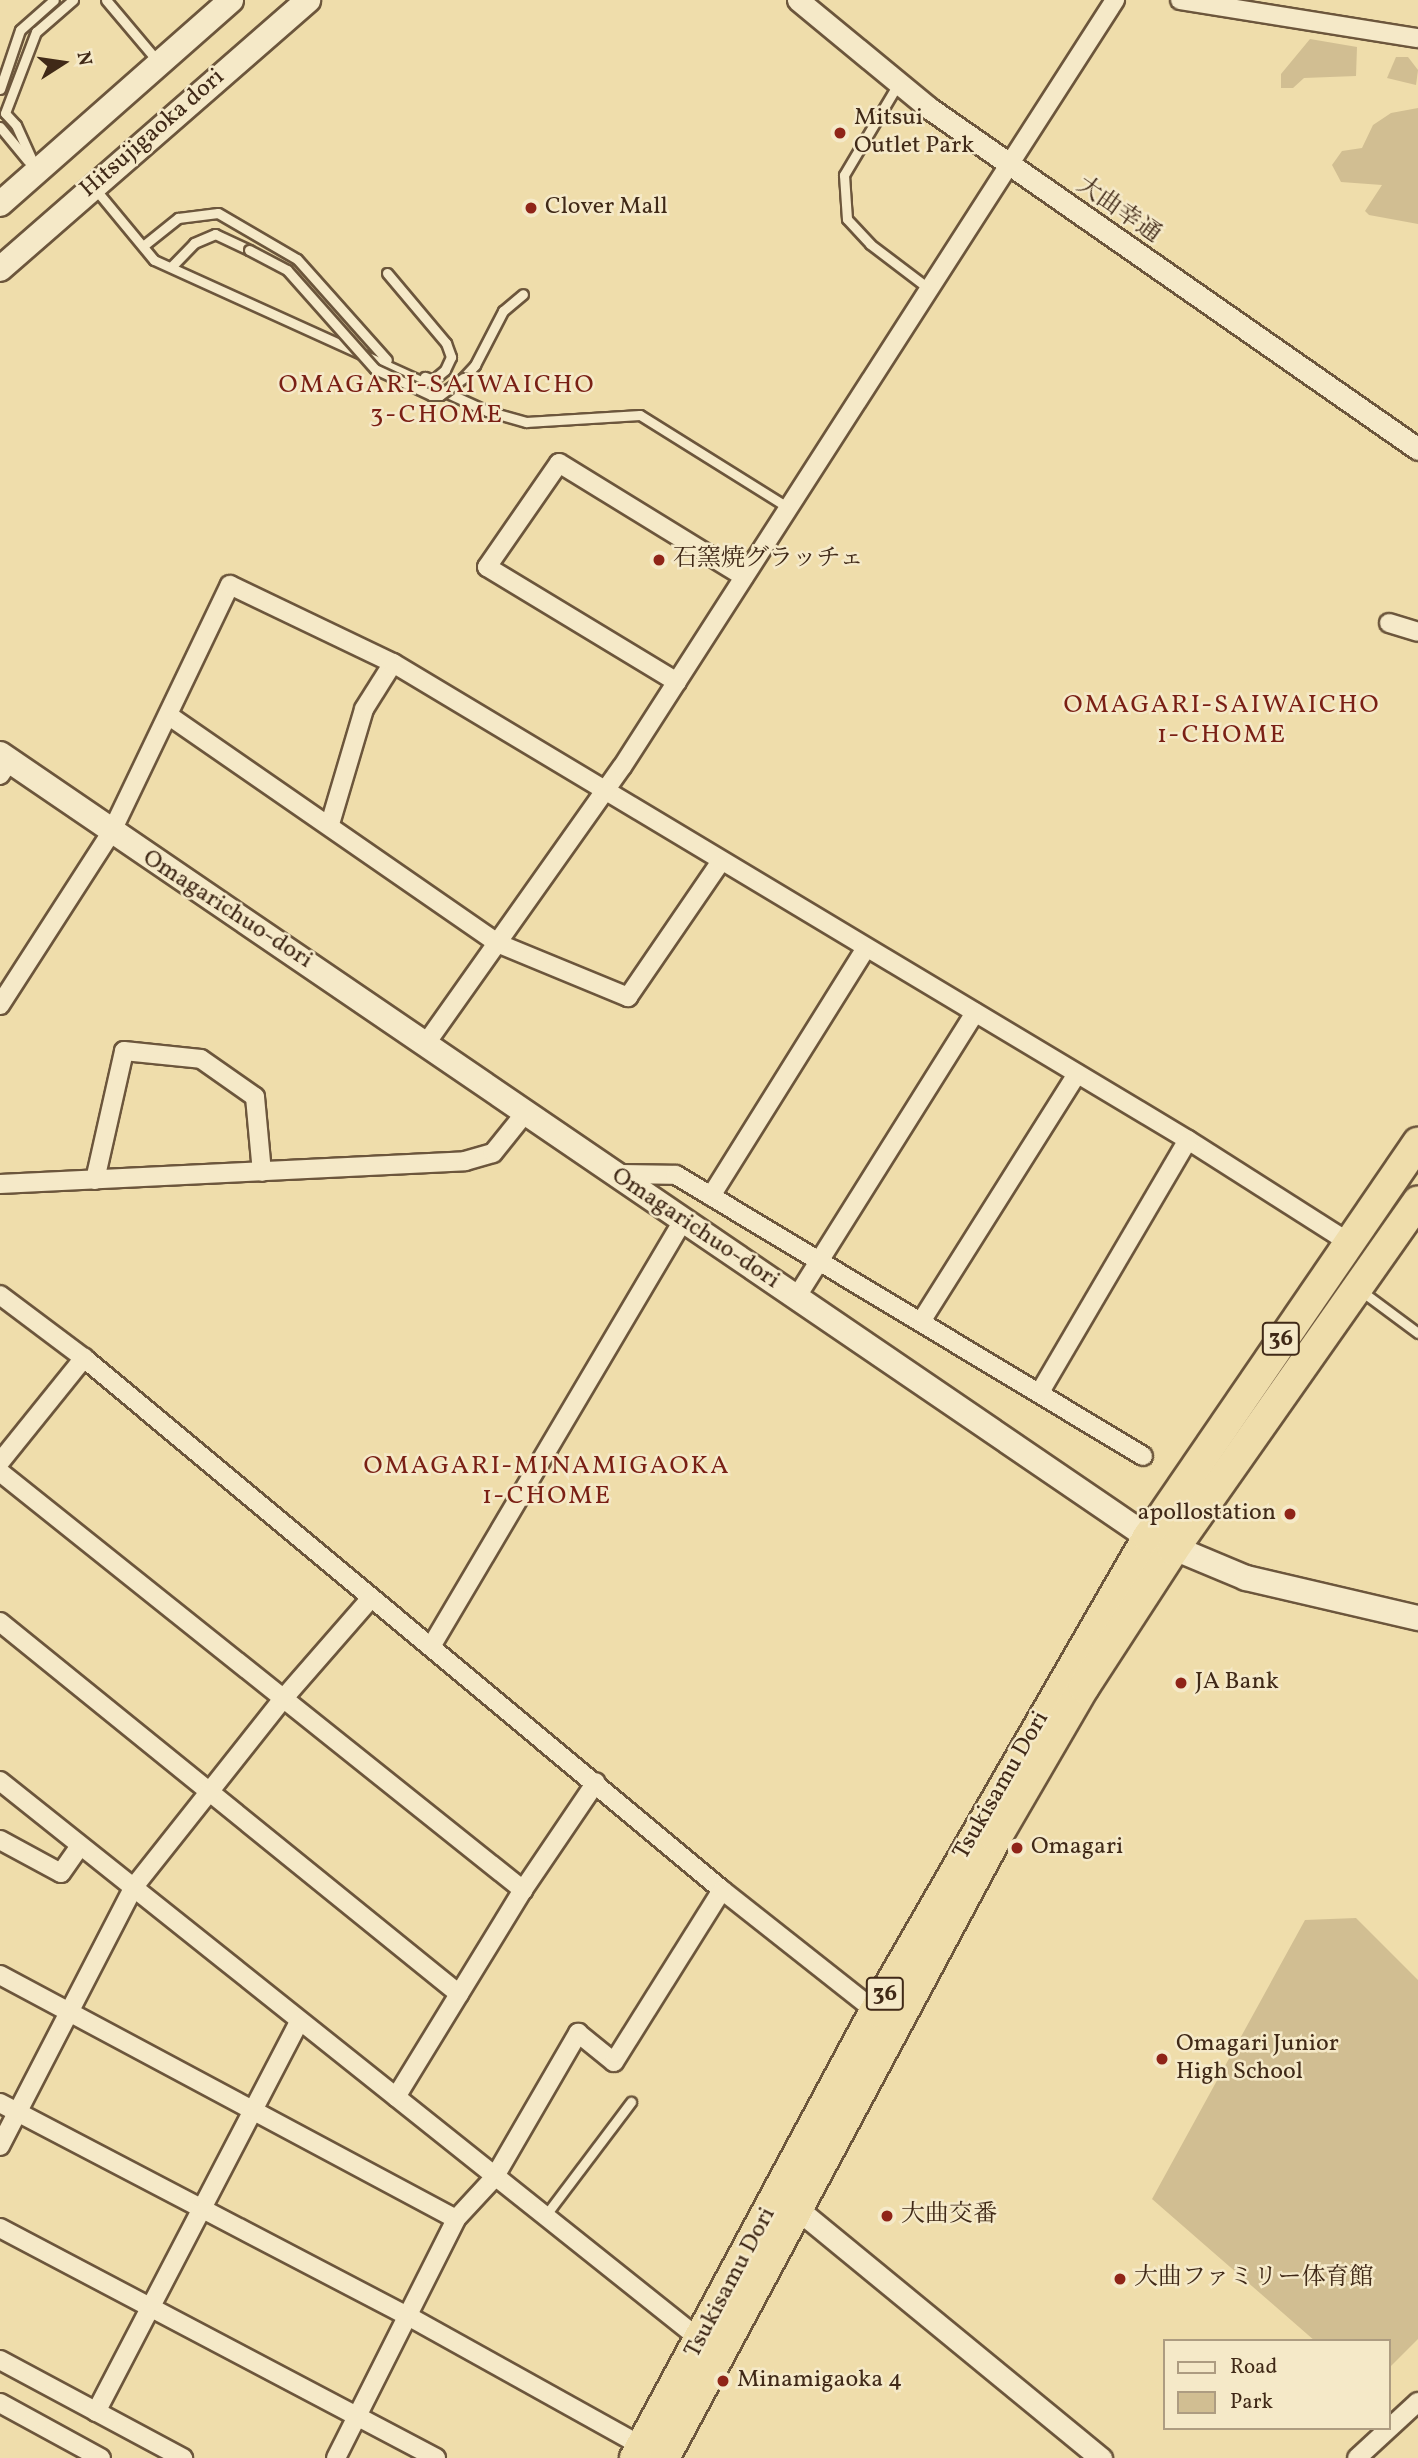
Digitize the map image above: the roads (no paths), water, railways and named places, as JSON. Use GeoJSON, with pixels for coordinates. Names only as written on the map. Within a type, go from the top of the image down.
{"type":"FeatureCollection","features":[{"type":"Feature","properties":{"kind":"highway","name":"Tsukisamu Dori"},"geometry":{"type":"LineString","coordinates":[[647,2454],[702,2341],[788,2202],[875,2011],[1160,1543],[1348,1242],[1418,1143]]}},
{"type":"Feature","properties":{"kind":"highway","name":"Tsukisamu Dori"},"geometry":{"type":"LineString","coordinates":[[647,2454],[788,2202],[1084,1687],[1160,1543],[1356,1287],[1418,1200]]}},
{"type":"Feature","properties":{"kind":"main road","name":"Hitsujigaoka dori"},"geometry":{"type":"LineString","coordinates":[[0,204],[231,0]]}},
{"type":"Feature","properties":{"kind":"main road","name":"Hitsujigaoka dori"},"geometry":{"type":"LineString","coordinates":[[0,269],[308,0]]}},
{"type":"Feature","properties":{"kind":"main road","name":"Omagarichuo-dori"},"geometry":{"type":"LineString","coordinates":[[2,760],[427,1042],[796,1298],[1160,1543],[1246,1578],[1418,1618]]}},
{"type":"Feature","properties":{"kind":"street","name":"大曲幸通"},"geometry":{"type":"LineString","coordinates":[[799,0],[898,83],[1008,165],[1418,449]]}},
{"type":"Feature","properties":{"kind":"street"},"geometry":{"type":"LineString","coordinates":[[427,1042],[605,792],[1115,0]]}},
{"type":"Feature","properties":{"kind":"street"},"geometry":{"type":"LineString","coordinates":[[1180,0],[1242,5],[1418,38]]}},
{"type":"Feature","properties":{"kind":"street"},"geometry":{"type":"LineString","coordinates":[[677,682],[487,567],[559,463],[744,577]]}},
{"type":"Feature","properties":{"kind":"street"},"geometry":{"type":"LineString","coordinates":[[0,1001],[111,833],[230,585],[393,663],[1188,1140],[1348,1242]]}},
{"type":"Feature","properties":{"kind":"street"},"geometry":{"type":"LineString","coordinates":[[1389,623],[1418,632]]}},
{"type":"Feature","properties":{"kind":"street"},"geometry":{"type":"LineString","coordinates":[[330,824],[363,709],[393,663]]}},
{"type":"Feature","properties":{"kind":"street"},"geometry":{"type":"LineString","coordinates":[[167,715],[330,824],[497,943],[628,997],[721,861]]}},
{"type":"Feature","properties":{"kind":"street"},"geometry":{"type":"LineString","coordinates":[[711,1196],[866,948]]}},
{"type":"Feature","properties":{"kind":"street"},"geometry":{"type":"LineString","coordinates":[[796,1298],[975,1013]]}},
{"type":"Feature","properties":{"kind":"street"},"geometry":{"type":"LineString","coordinates":[[95,1180],[124,1051],[201,1059],[255,1097],[262,1172]]}},
{"type":"Feature","properties":{"kind":"street"},"geometry":{"type":"LineString","coordinates":[[922,1320],[1077,1074]]}},
{"type":"Feature","properties":{"kind":"street"},"geometry":{"type":"LineString","coordinates":[[0,1184],[465,1161],[493,1153],[526,1112]]}},
{"type":"Feature","properties":{"kind":"street"},"geometry":{"type":"LineString","coordinates":[[1040,1392],[1188,1140]]}},
{"type":"Feature","properties":{"kind":"street"},"geometry":{"type":"LineString","coordinates":[[615,1174],[676,1175],[922,1320],[1143,1456]]}},
{"type":"Feature","properties":{"kind":"street"},"geometry":{"type":"LineString","coordinates":[[432,1645],[683,1220]]}},
{"type":"Feature","properties":{"kind":"street"},"geometry":{"type":"LineString","coordinates":[[0,1295],[84,1358],[371,1598],[432,1645],[722,1890],[875,2011]]}},
{"type":"Feature","properties":{"kind":"street"},"geometry":{"type":"LineString","coordinates":[[0,1462],[84,1358]]}},
{"type":"Feature","properties":{"kind":"street"},"geometry":{"type":"LineString","coordinates":[[0,1472],[523,1890]]}},
{"type":"Feature","properties":{"kind":"street"},"geometry":{"type":"LineString","coordinates":[[0,2146],[134,1888],[283,1699],[371,1598]]}},
{"type":"Feature","properties":{"kind":"street"},"geometry":{"type":"LineString","coordinates":[[0,1622],[211,1790],[459,1994]]}},
{"type":"Feature","properties":{"kind":"street"},"geometry":{"type":"LineString","coordinates":[[0,1781],[544,2218],[702,2341]]}},
{"type":"Feature","properties":{"kind":"street"},"geometry":{"type":"LineString","coordinates":[[396,2097],[523,1890],[596,1782]]}},
{"type":"Feature","properties":{"kind":"street"},"geometry":{"type":"LineString","coordinates":[[0,1840],[61,1872],[80,1846]]}},
{"type":"Feature","properties":{"kind":"street"},"geometry":{"type":"LineString","coordinates":[[336,2458],[456,2220],[494,2178],[578,2034],[614,2062],[722,1890]]}},
{"type":"Feature","properties":{"kind":"street"},"geometry":{"type":"LineString","coordinates":[[0,1975],[255,2109],[456,2220]]}},
{"type":"Feature","properties":{"kind":"street"},"geometry":{"type":"LineString","coordinates":[[96,2412],[299,2022]]}},
{"type":"Feature","properties":{"kind":"street"},"geometry":{"type":"LineString","coordinates":[[0,2103],[202,2212],[408,2316],[647,2454]]}},
{"type":"Feature","properties":{"kind":"street"},"geometry":{"type":"LineString","coordinates":[[788,2202],[1101,2458]]}},
{"type":"Feature","properties":{"kind":"street"},"geometry":{"type":"LineString","coordinates":[[0,2228],[149,2309],[436,2458]]}},
{"type":"Feature","properties":{"kind":"street"},"geometry":{"type":"LineString","coordinates":[[0,2360],[183,2458]]}},
{"type":"Feature","properties":{"kind":"street"},"geometry":{"type":"LineString","coordinates":[[1390,2428],[1418,2402]]}},
{"type":"Feature","properties":{"kind":"street"},"geometry":{"type":"LineString","coordinates":[[0,2403],[100,2458]]}},
{"type":"Feature","properties":{"kind":"street"},"geometry":{"type":"LineString","coordinates":[[1357,2458],[1388,2430]]}},
{"type":"Feature","properties":{"kind":"lane"},"geometry":{"type":"LineString","coordinates":[[0,89],[20,30],[54,0]]}},
{"type":"Feature","properties":{"kind":"lane"},"geometry":{"type":"LineString","coordinates":[[36,171],[16,125],[5,113],[36,32],[73,0]]}},
{"type":"Feature","properties":{"kind":"lane"},"geometry":{"type":"LineString","coordinates":[[106,0],[159,64]]}},
{"type":"Feature","properties":{"kind":"lane"},"geometry":{"type":"LineString","coordinates":[[898,83],[844,175],[847,219],[870,244],[928,288]]}},
{"type":"Feature","properties":{"kind":"lane"},"geometry":{"type":"LineString","coordinates":[[0,127],[36,171]]}},
{"type":"Feature","properties":{"kind":"lane"},"geometry":{"type":"LineString","coordinates":[[93,186],[154,260],[487,411],[526,422],[640,415],[789,508]]}},
{"type":"Feature","properties":{"kind":"lane"},"geometry":{"type":"LineString","coordinates":[[143,246],[178,218],[196,212],[218,213],[297,259],[383,359],[433,380],[445,370],[451,357],[446,343],[387,274]]}},
{"type":"Feature","properties":{"kind":"lane"},"geometry":{"type":"LineString","coordinates":[[171,267],[194,243],[215,234],[249,250],[287,270],[374,369],[440,396],[475,365],[503,311],[523,294]]}},
{"type":"Feature","properties":{"kind":"lane"},"geometry":{"type":"LineString","coordinates":[[1356,1287],[1418,1333]]}},
{"type":"Feature","properties":{"kind":"lane"},"geometry":{"type":"LineString","coordinates":[[544,2218],[631,2102]]}},
{"type":"Feature","properties":{"kind":"place","name":"Mitsui Outlet Park"},"geometry":{"type":"Point","coordinates":[840,133]}},
{"type":"Feature","properties":{"kind":"place","name":"Clover Mall"},"geometry":{"type":"Point","coordinates":[531,208]}},
{"type":"Feature","properties":{"kind":"place","name":"石窯焼グラッチェ"},"geometry":{"type":"Point","coordinates":[659,560]}},
{"type":"Feature","properties":{"kind":"place","name":"apollostation"},"geometry":{"type":"Point","coordinates":[1290,1514]}},
{"type":"Feature","properties":{"kind":"place","name":"JA Bank"},"geometry":{"type":"Point","coordinates":[1181,1683]}},
{"type":"Feature","properties":{"kind":"place","name":"Omagari"},"geometry":{"type":"Point","coordinates":[1017,1848]}},
{"type":"Feature","properties":{"kind":"place","name":"Omagari Junior High School"},"geometry":{"type":"Point","coordinates":[1162,2059]}},
{"type":"Feature","properties":{"kind":"place","name":"大曲交番"},"geometry":{"type":"Point","coordinates":[887,2216]}},
{"type":"Feature","properties":{"kind":"place","name":"大曲ファミリー体育館"},"geometry":{"type":"Point","coordinates":[1120,2279]}},
{"type":"Feature","properties":{"kind":"place","name":"Minamigaoka 4"},"geometry":{"type":"Point","coordinates":[723,2381]}},
{"type":"Feature","properties":{"kind":"district","name":"OMAGARI-SAIWAICHO 3-CHOME"},"geometry":{"type":"Point","coordinates":[437,401]}},
{"type":"Feature","properties":{"kind":"district","name":"OMAGARI-SAIWAICHO 1-CHOME"},"geometry":{"type":"Point","coordinates":[1222,721]}},
{"type":"Feature","properties":{"kind":"district","name":"OMAGARI-MINAMIGAOKA 1-CHOME"},"geometry":{"type":"Point","coordinates":[547,1482]}}]}
